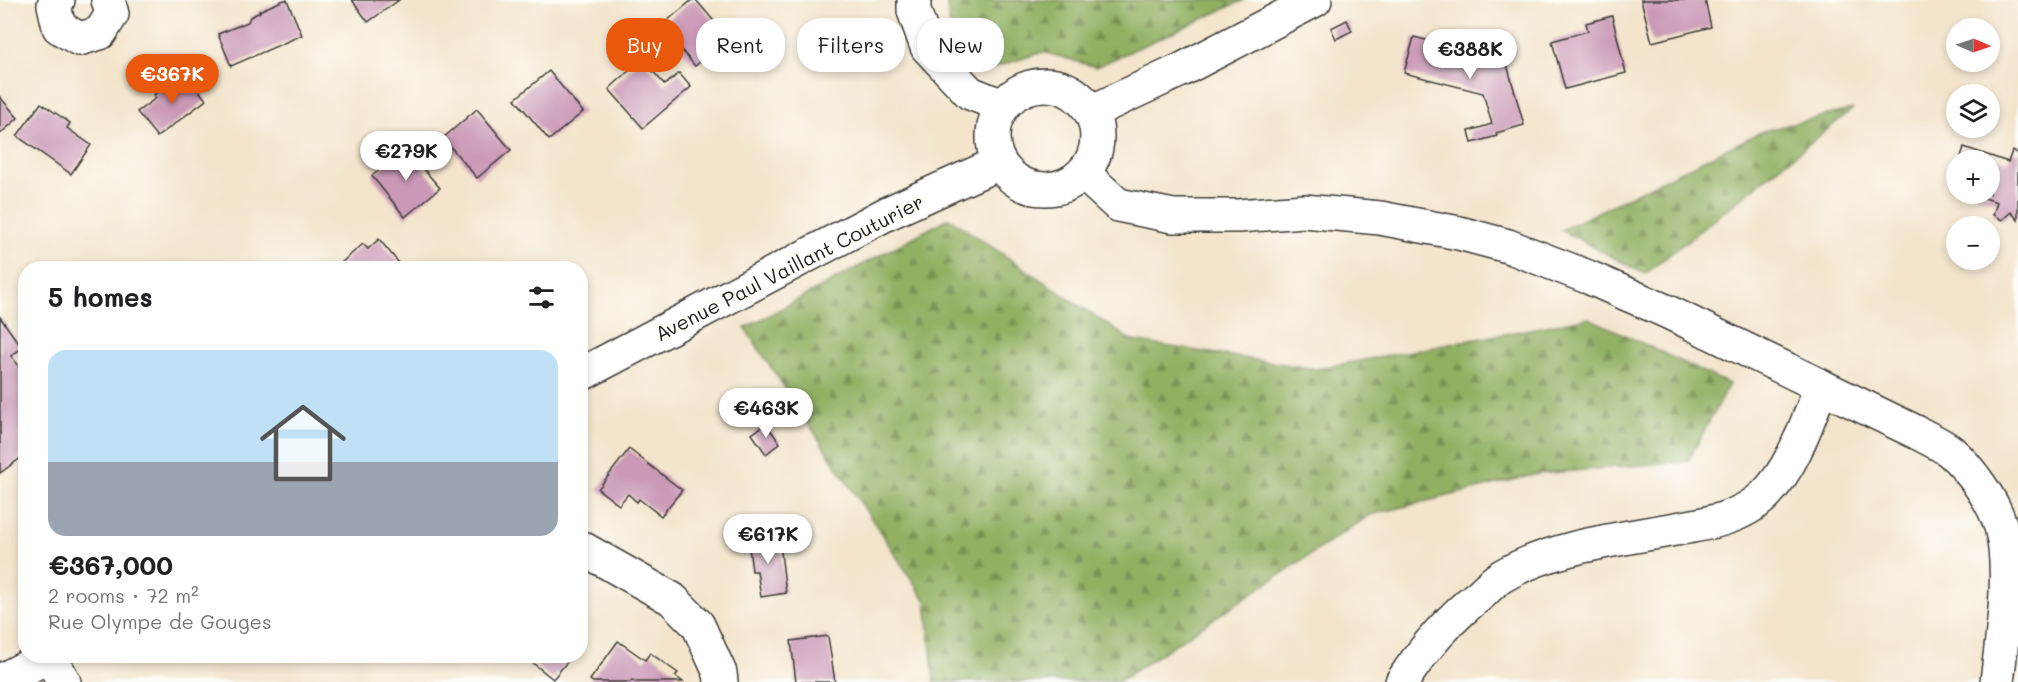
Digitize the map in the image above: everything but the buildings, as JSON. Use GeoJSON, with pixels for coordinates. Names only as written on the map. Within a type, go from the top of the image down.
{"type":"FeatureCollection","features":[{"type":"Feature","properties":{"kind":"street"},"geometry":{"type":"LineString","coordinates":[[57,0],[54,5],[59,27],[79,39],[100,33],[112,14],[109,0]]}},
{"type":"Feature","properties":{"kind":"street"},"geometry":{"type":"LineString","coordinates":[[914,0],[914,11],[927,47],[970,93],[1003,106]]}},
{"type":"Feature","properties":{"kind":"street"},"geometry":{"type":"LineString","coordinates":[[1091,112],[1183,69],[1315,0]]}},
{"type":"Feature","properties":{"kind":"street"},"geometry":{"type":"LineString","coordinates":[[1049,85],[1066,89],[1081,99],[1091,112],[1097,128],[1097,144],[1093,160],[1083,173],[1070,183],[1055,189],[1038,189],[1010,176],[999,163],[994,149],[993,134],[996,119],[1003,106],[1015,94],[1031,87],[1049,85]]}},
{"type":"Feature","properties":{"kind":"street","name":"Avenue Paul Vaillant Couturier"},"geometry":{"type":"LineString","coordinates":[[588,371],[888,213],[999,163]]}},
{"type":"Feature","properties":{"kind":"street"},"geometry":{"type":"LineString","coordinates":[[1083,173],[1118,205],[1173,216],[1238,216],[1304,211],[1380,218],[1459,233],[1508,246],[1588,277],[1668,312],[1918,433],[1950,451],[2010,523],[1997,682]]}},
{"type":"Feature","properties":{"kind":"street"},"geometry":{"type":"LineString","coordinates":[[1402,682],[1433,640],[1462,609],[1501,577],[1546,557],[1593,544],[1673,530],[1733,516],[1764,496],[1789,465],[1821,387]]}},
{"type":"Feature","properties":{"kind":"street"},"geometry":{"type":"LineString","coordinates":[[588,552],[672,599],[698,625],[720,673],[721,682]]}},
{"type":"Feature","properties":{"kind":"street"},"geometry":{"type":"LineString","coordinates":[[4,668],[23,663]]}},
{"type":"Feature","properties":{"kind":"street"},"geometry":{"type":"LineString","coordinates":[[53,663],[64,682]]}},
{"type":"Feature","properties":{"kind":"green space"},"geometry":{"type":"Polygon","coordinates":[[[946,0],[1244,0],[1096,67],[1043,52],[1004,65],[1004,18],[949,18],[946,0]]]}},
{"type":"Feature","properties":{"kind":"green space"},"geometry":{"type":"Polygon","coordinates":[[[1853,109],[1645,274],[1561,230],[1763,131],[1853,109]]]}},
{"type":"Feature","properties":{"kind":"green space"},"geometry":{"type":"Polygon","coordinates":[[[949,218],[1132,341],[1316,369],[1589,318],[1729,384],[1688,461],[1538,474],[1370,515],[1118,682],[934,682],[926,601],[745,328],[949,218]]]}}]}
